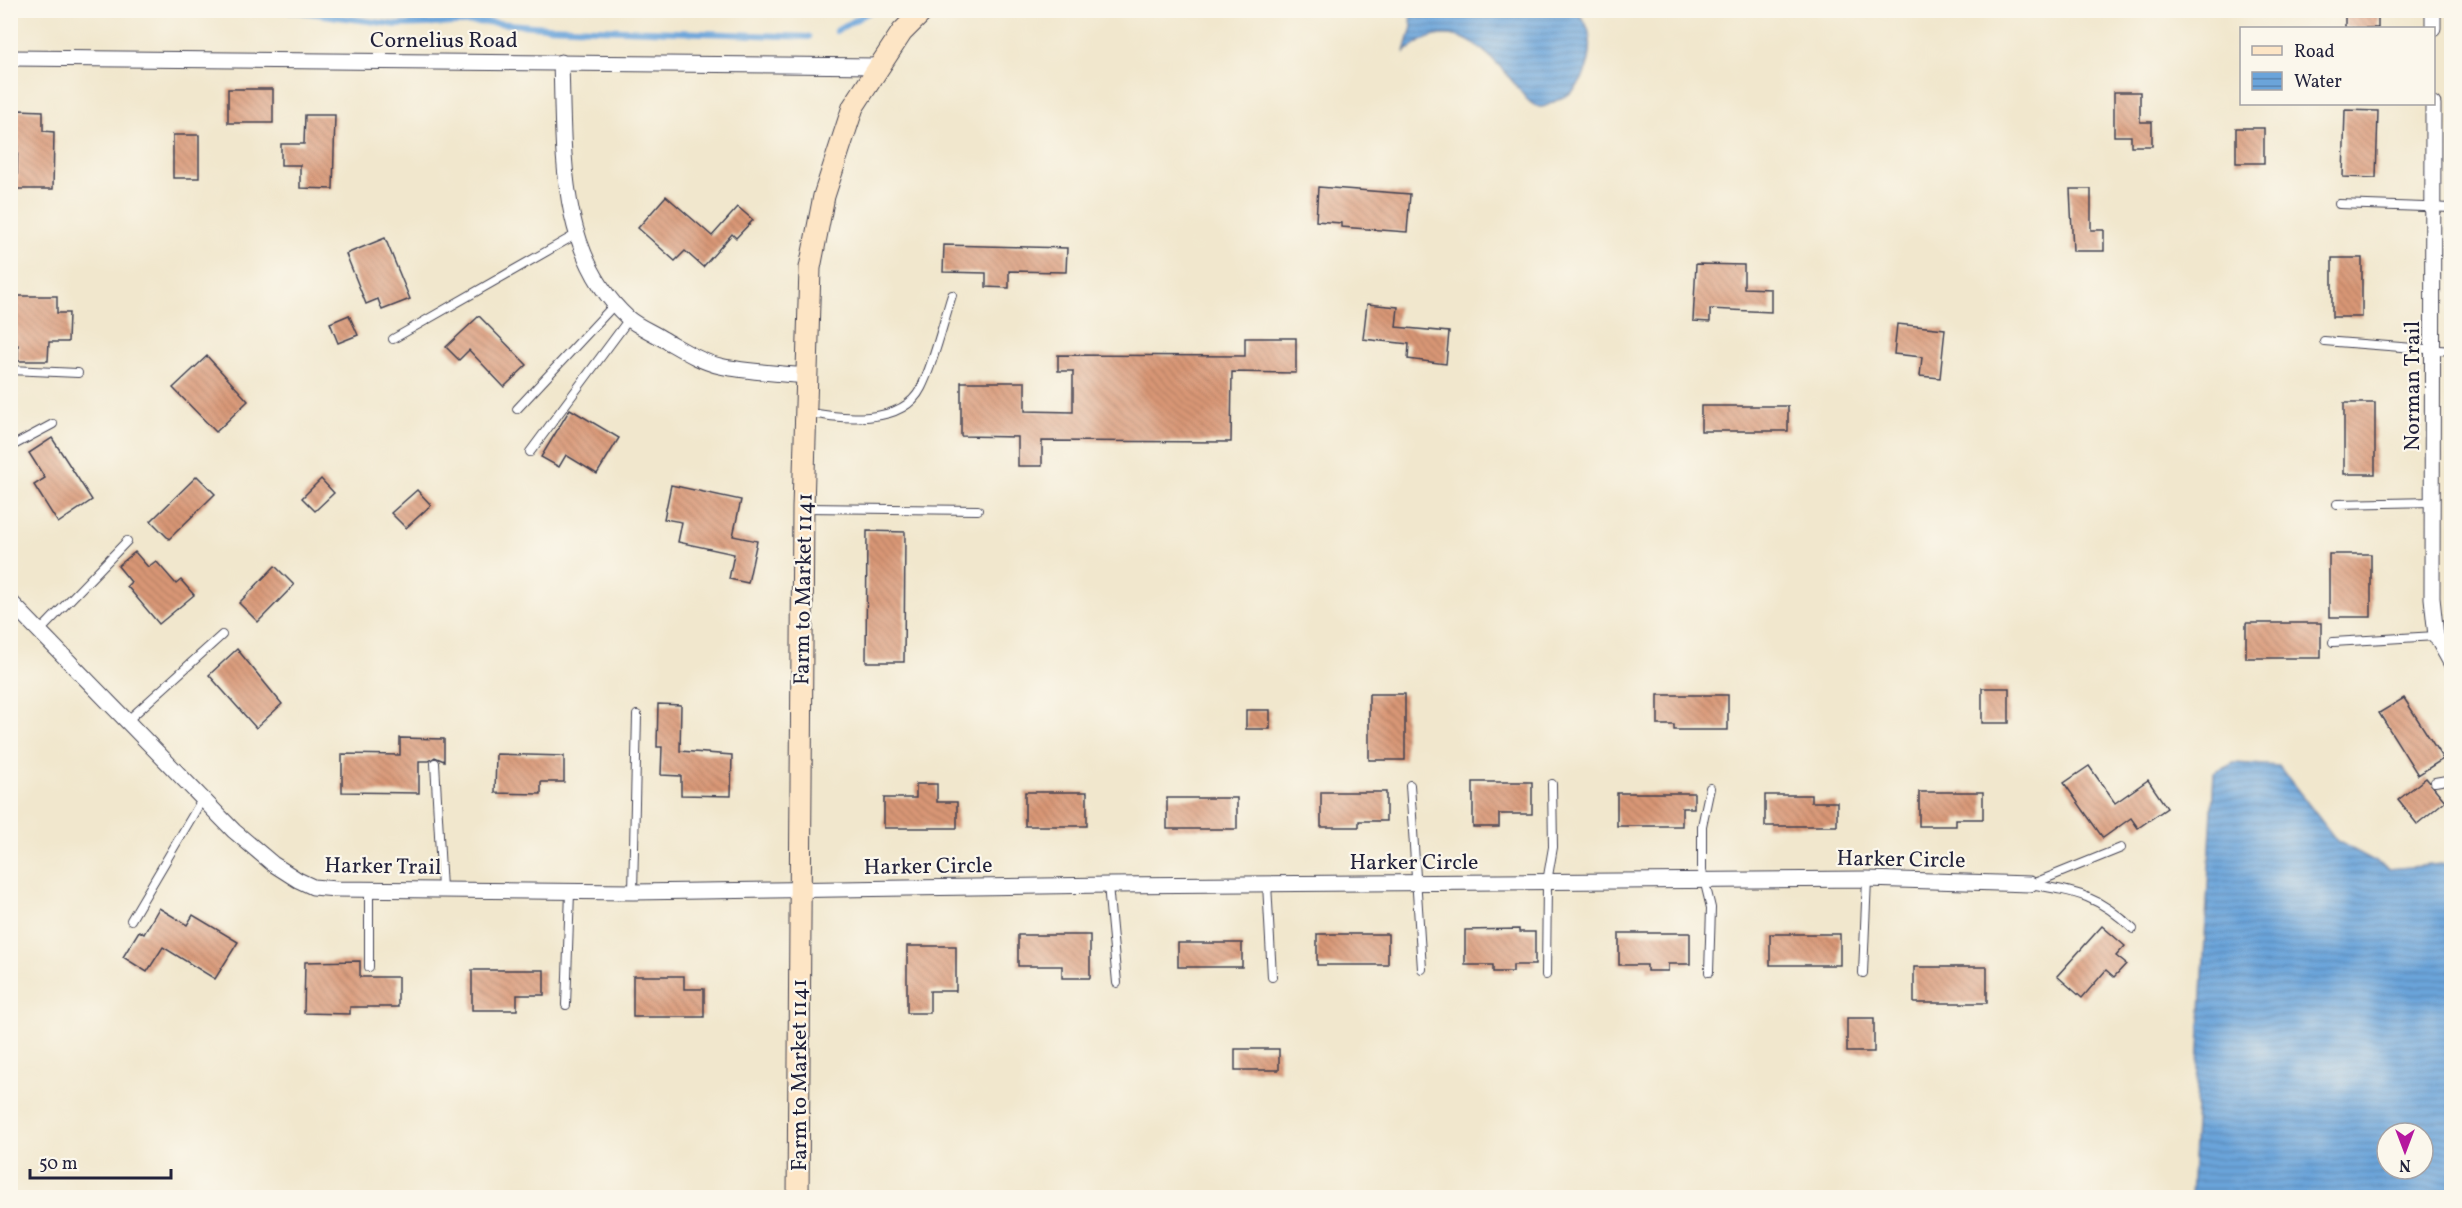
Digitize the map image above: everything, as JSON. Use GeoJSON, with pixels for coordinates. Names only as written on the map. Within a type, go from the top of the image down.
{"type":"FeatureCollection","features":[{"type":"Feature","properties":{"kind":"street","name":"Farm to Market 1141"},"geometry":{"type":"LineString","coordinates":[[798,1197],[798,889],[803,508],[810,268],[824,196],[853,106],[877,66],[902,32],[924,10]]}},
{"type":"Feature","properties":{"kind":"street"},"geometry":{"type":"LineString","coordinates":[[2433,10],[2433,27]]}},
{"type":"Feature","properties":{"kind":"street","name":"Cornelius Road"},"geometry":{"type":"LineString","coordinates":[[10,58],[877,66]]}},
{"type":"Feature","properties":{"kind":"street"},"geometry":{"type":"LineString","coordinates":[[561,62],[564,156],[579,247],[596,280],[629,319],[694,356],[719,366],[806,376]]}},
{"type":"Feature","properties":{"kind":"street","name":"Norman Trail"},"geometry":{"type":"LineString","coordinates":[[2433,105],[2432,598],[2436,636],[2451,665]]}},
{"type":"Feature","properties":{"kind":"street","name":"Harker Trail"},"geometry":{"type":"LineString","coordinates":[[13,609],[40,631],[234,831],[273,864],[298,880],[325,888],[570,892],[798,889]]}},
{"type":"Feature","properties":{"kind":"street","name":"Harker Circle"},"geometry":{"type":"LineString","coordinates":[[798,889],[1867,879],[2030,884]]}},
{"type":"Feature","properties":{"kind":"lane"},"geometry":{"type":"LineString","coordinates":[[2339,204],[2451,208]]}},
{"type":"Feature","properties":{"kind":"lane"},"geometry":{"type":"LineString","coordinates":[[393,339],[577,234]]}},
{"type":"Feature","properties":{"kind":"lane"},"geometry":{"type":"LineString","coordinates":[[805,412],[838,418],[875,416],[899,409],[921,390],[952,295]]}},
{"type":"Feature","properties":{"kind":"lane"},"geometry":{"type":"LineString","coordinates":[[517,409],[615,304]]}},
{"type":"Feature","properties":{"kind":"lane"},"geometry":{"type":"LineString","coordinates":[[530,452],[629,319]]}},
{"type":"Feature","properties":{"kind":"lane"},"geometry":{"type":"LineString","coordinates":[[2324,341],[2451,351]]}},
{"type":"Feature","properties":{"kind":"lane"},"geometry":{"type":"LineString","coordinates":[[10,370],[78,373]]}},
{"type":"Feature","properties":{"kind":"lane"},"geometry":{"type":"LineString","coordinates":[[10,447],[53,424]]}},
{"type":"Feature","properties":{"kind":"lane"},"geometry":{"type":"LineString","coordinates":[[2337,504],[2433,502]]}},
{"type":"Feature","properties":{"kind":"lane"},"geometry":{"type":"LineString","coordinates":[[803,508],[978,510]]}},
{"type":"Feature","properties":{"kind":"lane"},"geometry":{"type":"LineString","coordinates":[[40,631],[127,541]]}},
{"type":"Feature","properties":{"kind":"lane"},"geometry":{"type":"LineString","coordinates":[[127,721],[222,635]]}},
{"type":"Feature","properties":{"kind":"lane"},"geometry":{"type":"LineString","coordinates":[[2333,642],[2436,636]]}},
{"type":"Feature","properties":{"kind":"lane"},"geometry":{"type":"LineString","coordinates":[[633,892],[637,716]]}},
{"type":"Feature","properties":{"kind":"lane"},"geometry":{"type":"LineString","coordinates":[[435,763],[442,889]]}},
{"type":"Feature","properties":{"kind":"lane"},"geometry":{"type":"LineString","coordinates":[[2434,782],[2451,779]]}},
{"type":"Feature","properties":{"kind":"lane"},"geometry":{"type":"LineString","coordinates":[[1546,975],[1547,882],[1553,847],[1552,784]]}},
{"type":"Feature","properties":{"kind":"lane"},"geometry":{"type":"LineString","coordinates":[[1410,785],[1422,969]]}},
{"type":"Feature","properties":{"kind":"lane"},"geometry":{"type":"LineString","coordinates":[[1709,972],[1711,908],[1702,872],[1702,826],[1710,788]]}},
{"type":"Feature","properties":{"kind":"lane"},"geometry":{"type":"LineString","coordinates":[[131,920],[203,798]]}},
{"type":"Feature","properties":{"kind":"lane"},"geometry":{"type":"LineString","coordinates":[[2030,884],[2121,848]]}},
{"type":"Feature","properties":{"kind":"lane"},"geometry":{"type":"LineString","coordinates":[[1863,973],[1867,879]]}},
{"type":"Feature","properties":{"kind":"lane"},"geometry":{"type":"LineString","coordinates":[[1267,884],[1272,977]]}},
{"type":"Feature","properties":{"kind":"lane"},"geometry":{"type":"LineString","coordinates":[[2030,884],[2070,891],[2100,901],[2133,928]]}},
{"type":"Feature","properties":{"kind":"lane"},"geometry":{"type":"LineString","coordinates":[[1108,885],[1117,983]]}},
{"type":"Feature","properties":{"kind":"lane"},"geometry":{"type":"LineString","coordinates":[[369,887],[369,967]]}},
{"type":"Feature","properties":{"kind":"lane"},"geometry":{"type":"LineString","coordinates":[[567,1005],[570,892]]}},
{"type":"Feature","properties":{"kind":"water"},"geometry":{"type":"Polygon","coordinates":[[[1410,11],[1574,11],[1582,18],[1590,36],[1586,70],[1582,80],[1572,92],[1547,106],[1536,106],[1525,97],[1490,56],[1465,39],[1451,35],[1437,36],[1421,41],[1405,52],[1412,27],[1410,11]]]}},
{"type":"Feature","properties":{"kind":"water"},"geometry":{"type":"Polygon","coordinates":[[[2234,763],[2279,766],[2337,841],[2389,869],[2451,863],[2452,1191],[2449,1197],[2191,1197],[2214,773],[2234,763]]]}},
{"type":"Feature","properties":{"kind":"building"},"geometry":{"type":"Polygon","coordinates":[[[2345,10],[2378,10],[2378,27],[2345,27],[2345,10]]]}},
{"type":"Feature","properties":{"kind":"building"},"geometry":{"type":"Polygon","coordinates":[[[228,89],[273,89],[273,123],[228,123],[228,89]]]}},
{"type":"Feature","properties":{"kind":"building"},"geometry":{"type":"Polygon","coordinates":[[[2114,92],[2140,92],[2140,122],[2152,122],[2152,146],[2131,146],[2131,136],[2114,136],[2114,92]]]}},
{"type":"Feature","properties":{"kind":"building"},"geometry":{"type":"Polygon","coordinates":[[[18,110],[43,111],[43,131],[54,132],[53,189],[17,189],[18,110]]]}},
{"type":"Feature","properties":{"kind":"building"},"geometry":{"type":"Polygon","coordinates":[[[2345,110],[2378,111],[2376,178],[2343,177],[2345,110]]]}},
{"type":"Feature","properties":{"kind":"building"},"geometry":{"type":"Polygon","coordinates":[[[305,115],[335,115],[333,189],[300,188],[300,165],[281,165],[281,144],[304,144],[305,115]]]}},
{"type":"Feature","properties":{"kind":"building"},"geometry":{"type":"Polygon","coordinates":[[[2236,128],[2264,128],[2264,163],[2236,163],[2236,128]]]}},
{"type":"Feature","properties":{"kind":"building"},"geometry":{"type":"Polygon","coordinates":[[[173,135],[199,135],[199,178],[173,178],[173,135]]]}},
{"type":"Feature","properties":{"kind":"building"},"geometry":{"type":"Polygon","coordinates":[[[1318,187],[1410,194],[1407,232],[1341,227],[1341,223],[1316,221],[1318,187]]]}},
{"type":"Feature","properties":{"kind":"building"},"geometry":{"type":"Polygon","coordinates":[[[2070,189],[2091,189],[2091,230],[2104,230],[2104,251],[2073,251],[2070,189]]]}},
{"type":"Feature","properties":{"kind":"building"},"geometry":{"type":"Polygon","coordinates":[[[666,196],[712,236],[738,207],[753,220],[736,238],[732,234],[703,267],[685,251],[675,261],[638,228],[666,196]]]}},
{"type":"Feature","properties":{"kind":"building"},"geometry":{"type":"Polygon","coordinates":[[[385,238],[410,299],[382,310],[378,299],[366,304],[346,254],[385,238]]]}},
{"type":"Feature","properties":{"kind":"building"},"geometry":{"type":"Polygon","coordinates":[[[944,245],[1067,248],[1066,272],[1009,271],[1009,288],[986,287],[986,273],[943,272],[944,245]]]}},
{"type":"Feature","properties":{"kind":"building"},"geometry":{"type":"Polygon","coordinates":[[[2332,258],[2362,258],[2362,317],[2332,317],[2332,258]]]}},
{"type":"Feature","properties":{"kind":"building"},"geometry":{"type":"Polygon","coordinates":[[[1696,264],[1744,265],[1744,288],[1771,289],[1771,312],[1710,309],[1710,322],[1693,321],[1696,264]]]}},
{"type":"Feature","properties":{"kind":"building"},"geometry":{"type":"Polygon","coordinates":[[[12,296],[57,296],[57,313],[69,313],[68,342],[49,342],[48,361],[18,361],[18,345],[12,345],[12,296]]]}},
{"type":"Feature","properties":{"kind":"building"},"geometry":{"type":"Polygon","coordinates":[[[1367,304],[1398,307],[1396,327],[1449,332],[1446,364],[1408,359],[1409,344],[1363,339],[1367,304]]]}},
{"type":"Feature","properties":{"kind":"building"},"geometry":{"type":"Polygon","coordinates":[[[349,315],[358,335],[338,343],[330,323],[349,315]]]}},
{"type":"Feature","properties":{"kind":"building"},"geometry":{"type":"Polygon","coordinates":[[[479,316],[527,365],[504,387],[469,350],[459,360],[446,347],[479,316]]]}},
{"type":"Feature","properties":{"kind":"building"},"geometry":{"type":"Polygon","coordinates":[[[1897,324],[1945,329],[1940,378],[1920,376],[1922,357],[1894,354],[1897,324]]]}},
{"type":"Feature","properties":{"kind":"building"},"geometry":{"type":"Polygon","coordinates":[[[1245,338],[1296,338],[1296,373],[1232,372],[1231,442],[1042,441],[1042,466],[1018,466],[1018,437],[961,436],[961,382],[1025,382],[1025,411],[1073,412],[1073,371],[1058,371],[1058,355],[1245,356],[1245,338]]]}},
{"type":"Feature","properties":{"kind":"building"},"geometry":{"type":"Polygon","coordinates":[[[207,356],[248,401],[216,432],[173,388],[207,356]]]}},
{"type":"Feature","properties":{"kind":"building"},"geometry":{"type":"Polygon","coordinates":[[[2344,403],[2375,403],[2375,474],[2344,474],[2344,403]]]}},
{"type":"Feature","properties":{"kind":"building"},"geometry":{"type":"Polygon","coordinates":[[[1701,406],[1788,406],[1788,431],[1701,431],[1701,406]]]}},
{"type":"Feature","properties":{"kind":"building"},"geometry":{"type":"Polygon","coordinates":[[[570,409],[619,438],[597,474],[566,455],[559,467],[541,457],[570,409]]]}},
{"type":"Feature","properties":{"kind":"building"},"geometry":{"type":"Polygon","coordinates":[[[52,438],[92,500],[58,523],[34,485],[45,478],[29,453],[52,438]]]}},
{"type":"Feature","properties":{"kind":"building"},"geometry":{"type":"Polygon","coordinates":[[[197,476],[215,494],[169,539],[151,521],[197,476]]]}},
{"type":"Feature","properties":{"kind":"building"},"geometry":{"type":"Polygon","coordinates":[[[321,479],[334,493],[315,511],[302,498],[321,479]]]}},
{"type":"Feature","properties":{"kind":"building"},"geometry":{"type":"Polygon","coordinates":[[[671,485],[741,500],[733,536],[757,541],[748,583],[729,579],[734,554],[678,542],[682,522],[664,519],[671,485]]]}},
{"type":"Feature","properties":{"kind":"building"},"geometry":{"type":"Polygon","coordinates":[[[417,490],[431,505],[406,528],[391,513],[417,490]]]}},
{"type":"Feature","properties":{"kind":"building"},"geometry":{"type":"Polygon","coordinates":[[[867,531],[905,532],[904,662],[866,662],[867,531]]]}},
{"type":"Feature","properties":{"kind":"building"},"geometry":{"type":"Polygon","coordinates":[[[135,552],[148,567],[156,561],[176,584],[181,580],[194,595],[159,624],[127,586],[131,582],[118,566],[135,552]]]}},
{"type":"Feature","properties":{"kind":"building"},"geometry":{"type":"Polygon","coordinates":[[[2329,554],[2371,554],[2371,617],[2329,617],[2329,554]]]}},
{"type":"Feature","properties":{"kind":"building"},"geometry":{"type":"Polygon","coordinates":[[[275,566],[294,585],[258,622],[239,603],[275,566]]]}},
{"type":"Feature","properties":{"kind":"building"},"geometry":{"type":"Polygon","coordinates":[[[2246,623],[2321,623],[2321,658],[2246,658],[2246,623]]]}},
{"type":"Feature","properties":{"kind":"building"},"geometry":{"type":"Polygon","coordinates":[[[237,649],[282,704],[256,728],[209,675],[237,649]]]}},
{"type":"Feature","properties":{"kind":"building"},"geometry":{"type":"Polygon","coordinates":[[[1982,688],[2009,688],[2009,723],[1982,723],[1982,688]]]}},
{"type":"Feature","properties":{"kind":"building"},"geometry":{"type":"Polygon","coordinates":[[[1369,694],[1405,694],[1405,760],[1369,760],[1369,694]]]}},
{"type":"Feature","properties":{"kind":"building"},"geometry":{"type":"Polygon","coordinates":[[[1658,695],[1728,695],[1728,730],[1674,730],[1674,725],[1658,725],[1658,695]]]}},
{"type":"Feature","properties":{"kind":"building"},"geometry":{"type":"Polygon","coordinates":[[[2404,698],[2443,759],[2418,775],[2379,713],[2404,698]]]}},
{"type":"Feature","properties":{"kind":"building"},"geometry":{"type":"Polygon","coordinates":[[[658,704],[681,705],[680,751],[732,755],[731,796],[681,795],[681,776],[661,775],[662,747],[657,747],[658,704]]]}},
{"type":"Feature","properties":{"kind":"building"},"geometry":{"type":"Polygon","coordinates":[[[1246,710],[1270,710],[1270,729],[1246,729],[1246,710]]]}},
{"type":"Feature","properties":{"kind":"building"},"geometry":{"type":"Polygon","coordinates":[[[400,738],[444,739],[444,761],[435,757],[429,761],[419,761],[419,793],[342,792],[342,754],[400,755],[400,738]]]}},
{"type":"Feature","properties":{"kind":"building"},"geometry":{"type":"Polygon","coordinates":[[[496,754],[564,756],[564,782],[541,782],[541,794],[495,793],[496,754]]]}},
{"type":"Feature","properties":{"kind":"building"},"geometry":{"type":"Polygon","coordinates":[[[2089,766],[2115,803],[2148,780],[2167,808],[2138,828],[2131,818],[2103,838],[2064,783],[2089,766]]]}},
{"type":"Feature","properties":{"kind":"building"},"geometry":{"type":"Polygon","coordinates":[[[2426,778],[2445,801],[2417,824],[2398,800],[2426,778]]]}},
{"type":"Feature","properties":{"kind":"building"},"geometry":{"type":"Polygon","coordinates":[[[1473,782],[1532,782],[1532,814],[1499,814],[1499,827],[1473,827],[1473,782]]]}},
{"type":"Feature","properties":{"kind":"building"},"geometry":{"type":"Polygon","coordinates":[[[916,784],[937,784],[937,802],[957,802],[957,828],[884,828],[884,798],[916,798],[916,784]]]}},
{"type":"Feature","properties":{"kind":"building"},"geometry":{"type":"Polygon","coordinates":[[[1025,792],[1087,792],[1087,826],[1025,826],[1025,792]]]}},
{"type":"Feature","properties":{"kind":"building"},"geometry":{"type":"Polygon","coordinates":[[[1321,792],[1386,792],[1386,821],[1359,821],[1359,827],[1321,827],[1321,792]]]}},
{"type":"Feature","properties":{"kind":"building"},"geometry":{"type":"Polygon","coordinates":[[[1919,792],[1983,792],[1983,819],[1956,819],[1956,826],[1919,826],[1919,792]]]}},
{"type":"Feature","properties":{"kind":"building"},"geometry":{"type":"Polygon","coordinates":[[[1617,793],[1694,793],[1694,808],[1682,808],[1682,826],[1617,826],[1617,793]]]}},
{"type":"Feature","properties":{"kind":"building"},"geometry":{"type":"Polygon","coordinates":[[[1765,795],[1811,795],[1811,802],[1837,802],[1837,826],[1765,826],[1765,795]]]}},
{"type":"Feature","properties":{"kind":"building"},"geometry":{"type":"Polygon","coordinates":[[[1167,798],[1237,798],[1237,829],[1167,829],[1167,798]]]}},
{"type":"Feature","properties":{"kind":"building"},"geometry":{"type":"Polygon","coordinates":[[[159,908],[187,925],[193,915],[238,942],[215,979],[163,947],[147,972],[123,957],[139,931],[144,934],[159,908]]]}},
{"type":"Feature","properties":{"kind":"building"},"geometry":{"type":"Polygon","coordinates":[[[2102,926],[2125,946],[2116,956],[2126,964],[2114,977],[2106,970],[2082,998],[2057,976],[2102,926]]]}},
{"type":"Feature","properties":{"kind":"building"},"geometry":{"type":"Polygon","coordinates":[[[1519,929],[1519,932],[1535,932],[1535,965],[1513,965],[1513,972],[1493,972],[1493,965],[1465,965],[1465,930],[1519,929]]]}},
{"type":"Feature","properties":{"kind":"building"},"geometry":{"type":"Polygon","coordinates":[[[1619,933],[1690,933],[1690,964],[1668,964],[1668,971],[1647,971],[1647,965],[1619,965],[1619,933]]]}},
{"type":"Feature","properties":{"kind":"building"},"geometry":{"type":"Polygon","coordinates":[[[1317,934],[1388,934],[1388,965],[1317,965],[1317,934]]]}},
{"type":"Feature","properties":{"kind":"building"},"geometry":{"type":"Polygon","coordinates":[[[1770,934],[1840,934],[1840,965],[1770,965],[1770,934]]]}},
{"type":"Feature","properties":{"kind":"building"},"geometry":{"type":"Polygon","coordinates":[[[1018,935],[1090,935],[1090,978],[1062,978],[1062,966],[1018,966],[1018,935]]]}},
{"type":"Feature","properties":{"kind":"building"},"geometry":{"type":"Polygon","coordinates":[[[1178,943],[1242,943],[1242,967],[1178,967],[1178,943]]]}},
{"type":"Feature","properties":{"kind":"building"},"geometry":{"type":"Polygon","coordinates":[[[907,946],[956,946],[956,991],[930,991],[930,1013],[907,1013],[907,946]]]}},
{"type":"Feature","properties":{"kind":"building"},"geometry":{"type":"Polygon","coordinates":[[[360,961],[360,977],[398,977],[398,1007],[350,1007],[350,1014],[304,1013],[305,962],[360,961]]]}},
{"type":"Feature","properties":{"kind":"building"},"geometry":{"type":"Polygon","coordinates":[[[1914,967],[1987,967],[1987,1003],[1914,1003],[1914,967]]]}},
{"type":"Feature","properties":{"kind":"building"},"geometry":{"type":"Polygon","coordinates":[[[472,970],[544,970],[544,995],[517,995],[517,1010],[472,1010],[472,970]]]}},
{"type":"Feature","properties":{"kind":"building"},"geometry":{"type":"Polygon","coordinates":[[[633,976],[684,976],[684,989],[704,989],[704,1017],[633,1017],[633,976]]]}},
{"type":"Feature","properties":{"kind":"building"},"geometry":{"type":"Polygon","coordinates":[[[1847,1018],[1874,1018],[1874,1052],[1847,1052],[1847,1018]]]}},
{"type":"Feature","properties":{"kind":"building"},"geometry":{"type":"Polygon","coordinates":[[[1235,1049],[1279,1049],[1279,1070],[1235,1070],[1235,1049]]]}},
{"type":"Feature","properties":{"kind":"waterway"},"geometry":{"type":"LineString","coordinates":[[287,10],[397,25],[485,22],[545,27],[809,37]]}},
{"type":"Feature","properties":{"kind":"waterway"},"geometry":{"type":"LineString","coordinates":[[836,31],[873,10]]}}]}
